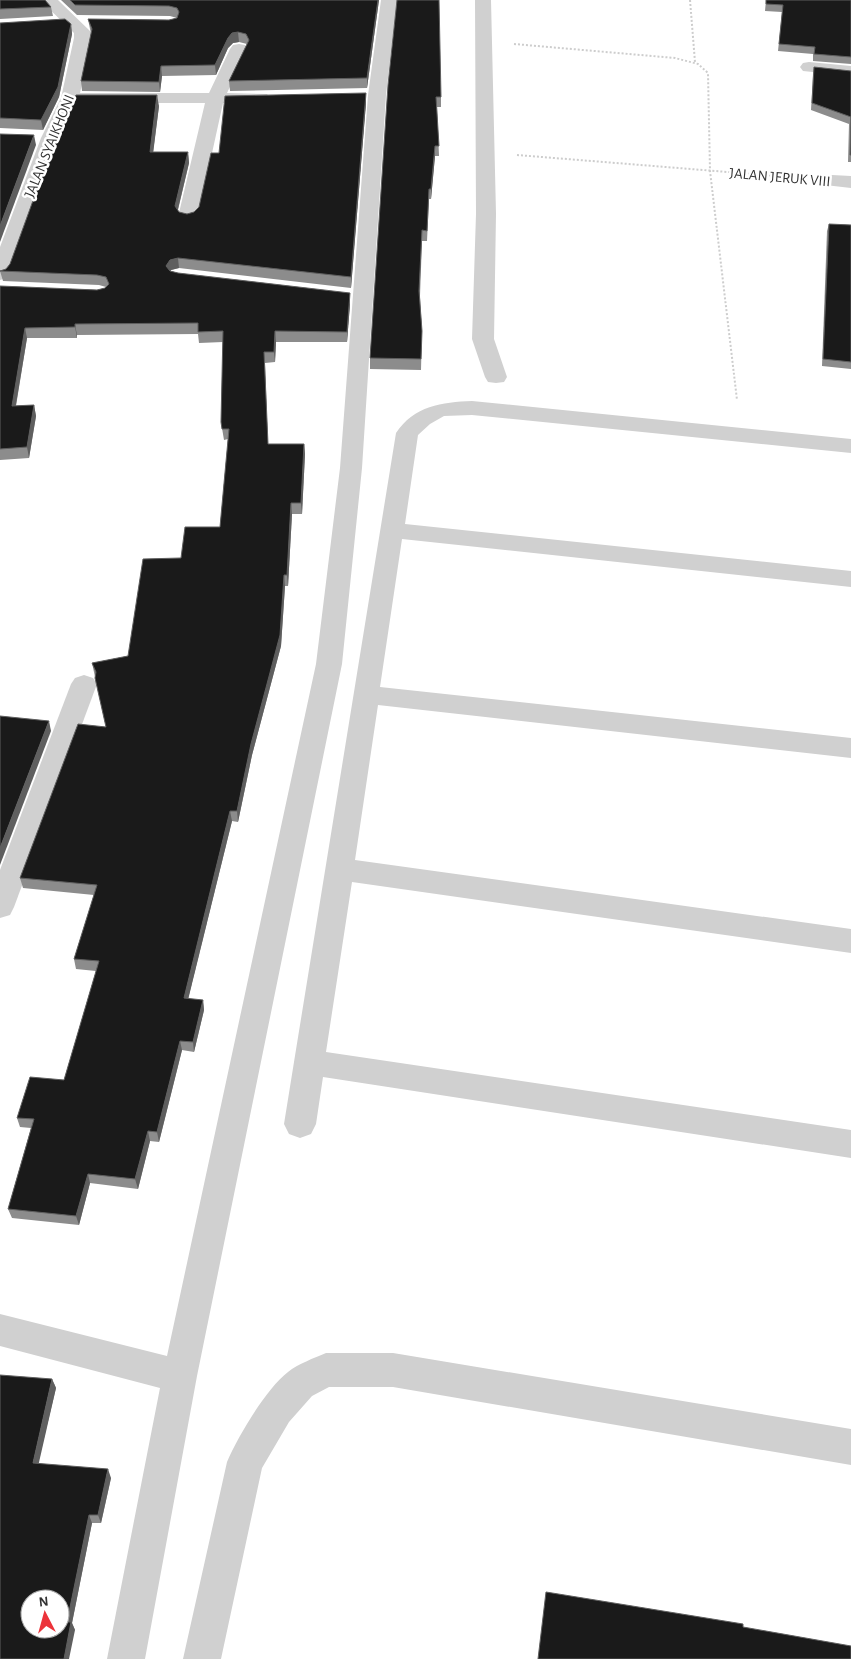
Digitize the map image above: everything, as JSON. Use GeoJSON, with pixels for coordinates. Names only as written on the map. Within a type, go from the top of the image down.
{"type":"FeatureCollection","features":[{"type":"Feature","properties":{"kind":"street","name":"JALAN SYAIKHONI"},"geometry":{"type":"LineString","coordinates":[[3,284],[42,137],[70,98],[83,38],[82,32],[62,22],[48,0]]}},
{"type":"Feature","properties":{"kind":"street"},"geometry":{"type":"LineString","coordinates":[[126,1659],[180,1376],[330,664],[351,468],[353,296],[367,95],[389,0]]}},
{"type":"Feature","properties":{"kind":"street"},"geometry":{"type":"LineString","coordinates":[[483,0],[486,152],[486,289],[483,339],[496,377]]}},
{"type":"Feature","properties":{"kind":"street"},"geometry":{"type":"LineString","coordinates":[[62,22],[90,22]]}},
{"type":"Feature","properties":{"kind":"street"},"geometry":{"type":"LineString","coordinates":[[188,218],[216,99],[239,50]]}},
{"type":"Feature","properties":{"kind":"street"},"geometry":{"type":"LineString","coordinates":[[809,67],[851,71]]}},
{"type":"Feature","properties":{"kind":"street"},"geometry":{"type":"LineString","coordinates":[[70,98],[282,98]]}},
{"type":"Feature","properties":{"kind":"street","name":"JALAN JERUK VIII"},"geometry":{"type":"LineString","coordinates":[[832,181],[851,182]]}},
{"type":"Feature","properties":{"kind":"street"},"geometry":{"type":"LineString","coordinates":[[300,1124],[407,433],[421,418],[435,411],[450,408],[480,409],[851,446]]}},
{"type":"Feature","properties":{"kind":"street"},"geometry":{"type":"LineString","coordinates":[[392,530],[851,579]]}},
{"type":"Feature","properties":{"kind":"street"},"geometry":{"type":"LineString","coordinates":[[0,907],[84,684]]}},
{"type":"Feature","properties":{"kind":"street"},"geometry":{"type":"LineString","coordinates":[[367,695],[851,748]]}},
{"type":"Feature","properties":{"kind":"street"},"geometry":{"type":"LineString","coordinates":[[340,868],[851,941]]}},
{"type":"Feature","properties":{"kind":"street"},"geometry":{"type":"LineString","coordinates":[[309,1062],[851,1144]]}},
{"type":"Feature","properties":{"kind":"street"},"geometry":{"type":"LineString","coordinates":[[0,1330],[180,1376]]}},
{"type":"Feature","properties":{"kind":"street"},"geometry":{"type":"LineString","coordinates":[[202,1659],[244,1462],[276,1410],[300,1384],[326,1370],[393,1370],[851,1447]]}},
{"type":"Feature","properties":{"kind":"path"},"geometry":{"type":"LineString","coordinates":[[690,0],[695,62]]}},
{"type":"Feature","properties":{"kind":"path"},"geometry":{"type":"LineString","coordinates":[[483,42],[675,58],[695,62],[701,65],[708,73],[710,170],[737,400]]}},
{"type":"Feature","properties":{"kind":"path","name":"JALAN JERUK VIII"},"geometry":{"type":"LineString","coordinates":[[486,152],[832,181]]}},
{"type":"Feature","properties":{"kind":"building"},"geometry":{"type":"Polygon","coordinates":[[[0,0],[45,0],[51,7],[0,9],[0,0]]]}},
{"type":"Feature","properties":{"kind":"building"},"geometry":{"type":"Polygon","coordinates":[[[70,0],[378,0],[367,78],[229,81],[249,40],[246,34],[238,32],[232,33],[228,38],[215,65],[161,66],[159,82],[81,81],[92,29],[88,19],[169,20],[177,18],[179,12],[177,8],[169,6],[75,5],[70,0]]]}},
{"type":"Feature","properties":{"kind":"building"},"geometry":{"type":"Polygon","coordinates":[[[397,0],[439,0],[441,97],[436,97],[439,146],[435,146],[431,189],[429,189],[427,231],[422,230],[419,291],[422,331],[421,359],[370,358],[388,85],[397,0]]]}},
{"type":"Feature","properties":{"kind":"building"},"geometry":{"type":"Polygon","coordinates":[[[766,0],[851,0],[851,57],[814,54],[815,47],[779,44],[783,5],[766,4],[766,0]]]}},
{"type":"Feature","properties":{"kind":"building"},"geometry":{"type":"Polygon","coordinates":[[[65,19],[71,24],[58,87],[41,120],[0,118],[0,23],[65,19]]]}},
{"type":"Feature","properties":{"kind":"building"},"geometry":{"type":"Polygon","coordinates":[[[814,67],[851,71],[851,117],[812,103],[814,67]]]}},
{"type":"Feature","properties":{"kind":"building"},"geometry":{"type":"Polygon","coordinates":[[[366,93],[351,277],[178,258],[170,260],[166,266],[170,271],[178,273],[350,293],[347,332],[275,331],[274,352],[264,352],[268,444],[304,444],[301,503],[291,503],[287,575],[284,575],[280,635],[251,744],[237,811],[230,811],[184,998],[203,1000],[193,1042],[180,1041],[157,1132],[148,1131],[135,1179],[88,1174],[76,1216],[8,1209],[34,1119],[17,1118],[30,1077],[64,1080],[99,961],[74,959],[97,885],[20,878],[78,724],[106,727],[95,678],[96,672],[92,663],[128,656],[143,559],[181,558],[185,527],[220,527],[229,429],[222,429],[221,422],[223,331],[198,332],[198,323],[75,324],[75,327],[25,328],[12,406],[34,405],[27,447],[0,449],[0,286],[97,290],[105,288],[109,284],[106,277],[97,275],[0,271],[6,269],[10,264],[59,129],[76,95],[157,95],[150,152],[188,152],[175,206],[179,212],[187,214],[194,212],[199,207],[211,153],[219,153],[225,96],[366,93]]]}},
{"type":"Feature","properties":{"kind":"building"},"geometry":{"type":"Polygon","coordinates":[[[851,117],[851,155],[850,155],[851,117]]]}},
{"type":"Feature","properties":{"kind":"building"},"geometry":{"type":"Polygon","coordinates":[[[0,134],[34,135],[0,226],[0,134]]]}},
{"type":"Feature","properties":{"kind":"building"},"geometry":{"type":"Polygon","coordinates":[[[829,224],[851,225],[851,362],[823,359],[829,224]]]}},
{"type":"Feature","properties":{"kind":"building"},"geometry":{"type":"Polygon","coordinates":[[[0,716],[49,721],[0,848],[0,716]]]}},
{"type":"Feature","properties":{"kind":"building"},"geometry":{"type":"Polygon","coordinates":[[[0,1375],[52,1379],[33,1463],[108,1469],[98,1515],[89,1515],[70,1607],[70,1589],[20,1589],[20,1639],[68,1639],[64,1659],[0,1659],[0,1375]]]}},
{"type":"Feature","properties":{"kind":"building"},"geometry":{"type":"Polygon","coordinates":[[[546,1592],[743,1624],[743,1627],[851,1646],[851,1659],[538,1659],[546,1592]]]}}]}
